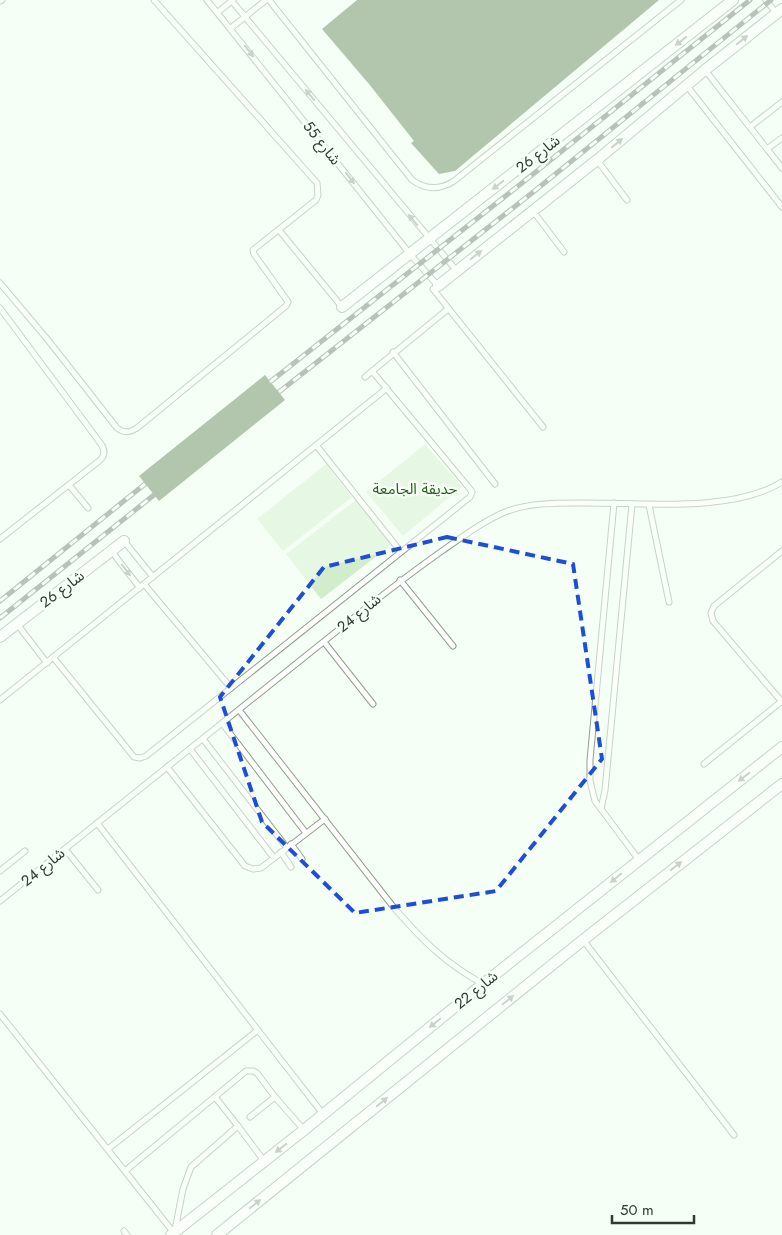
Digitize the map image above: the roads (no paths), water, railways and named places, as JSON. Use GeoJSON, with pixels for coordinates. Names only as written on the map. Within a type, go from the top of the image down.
{"type":"FeatureCollection","features":[{"type":"Feature","properties":{"kind":"street","name":"شارع 26"},"geometry":{"type":"LineString","coordinates":[[342,307],[733,0]]}},
{"type":"Feature","properties":{"kind":"street"},"geometry":{"type":"LineString","coordinates":[[435,287],[597,160],[779,11]]}},
{"type":"Feature","properties":{"kind":"street","name":"شارع 26"},"geometry":{"type":"LineString","coordinates":[[0,637],[124,542]]}},
{"type":"Feature","properties":{"kind":"street","name":"شارع 22"},"geometry":{"type":"LineString","coordinates":[[172,1234],[782,747]]}},
{"type":"Feature","properties":{"kind":"street","name":"شارع 22"},"geometry":{"type":"LineString","coordinates":[[217,1235],[583,940],[782,784]]}},
{"type":"Feature","properties":{"kind":"lane"},"geometry":{"type":"LineString","coordinates":[[0,283],[48,340],[116,428],[124,432],[129,432],[144,422],[286,306],[288,302],[253,253],[254,249],[316,200],[318,194],[317,183],[154,0]]}},
{"type":"Feature","properties":{"kind":"lane","name":"شارع 55"},"geometry":{"type":"LineString","coordinates":[[207,0],[410,254],[435,287],[448,309],[543,427]]}},
{"type":"Feature","properties":{"kind":"lane"},"geometry":{"type":"LineString","coordinates":[[218,12],[232,0]]}},
{"type":"Feature","properties":{"kind":"lane","name":"شارع 55"},"geometry":{"type":"LineString","coordinates":[[232,0],[456,270]]}},
{"type":"Feature","properties":{"kind":"lane"},"geometry":{"type":"LineString","coordinates":[[231,28],[268,0],[412,180],[418,184],[433,188],[454,181],[682,0]]}},
{"type":"Feature","properties":{"kind":"lane"},"geometry":{"type":"LineString","coordinates":[[766,0],[779,11]]}},
{"type":"Feature","properties":{"kind":"lane"},"geometry":{"type":"LineString","coordinates":[[705,70],[782,168]]}},
{"type":"Feature","properties":{"kind":"lane"},"geometry":{"type":"LineString","coordinates":[[687,86],[782,207]]}},
{"type":"Feature","properties":{"kind":"lane"},"geometry":{"type":"LineString","coordinates":[[750,127],[782,102]]}},
{"type":"Feature","properties":{"kind":"lane"},"geometry":{"type":"LineString","coordinates":[[767,149],[782,138]]}},
{"type":"Feature","properties":{"kind":"lane"},"geometry":{"type":"LineString","coordinates":[[597,160],[628,200]]}},
{"type":"Feature","properties":{"kind":"lane"},"geometry":{"type":"LineString","coordinates":[[532,210],[564,252]]}},
{"type":"Feature","properties":{"kind":"lane"},"geometry":{"type":"LineString","coordinates":[[279,230],[342,307]]}},
{"type":"Feature","properties":{"kind":"lane"},"geometry":{"type":"LineString","coordinates":[[0,308],[103,447],[104,455],[102,459],[0,539]]}},
{"type":"Feature","properties":{"kind":"lane"},"geometry":{"type":"LineString","coordinates":[[365,377],[448,309]]}},
{"type":"Feature","properties":{"kind":"lane"},"geometry":{"type":"LineString","coordinates":[[394,352],[495,484]]}},
{"type":"Feature","properties":{"kind":"lane"},"geometry":{"type":"LineString","coordinates":[[53,657],[130,752],[140,758],[146,756],[470,497],[472,492],[372,371]]}},
{"type":"Feature","properties":{"kind":"lane"},"geometry":{"type":"LineString","coordinates":[[0,700],[387,388]]}},
{"type":"Feature","properties":{"kind":"lane"},"geometry":{"type":"LineString","coordinates":[[316,445],[401,552]]}},
{"type":"Feature","properties":{"kind":"lane","name":"شارع 24"},"geometry":{"type":"LineString","coordinates":[[0,901],[400,580],[477,526],[508,511],[537,504],[614,503],[649,505],[714,502],[746,497],[782,482]]}},
{"type":"Feature","properties":{"kind":"lane"},"geometry":{"type":"LineString","coordinates":[[69,485],[88,508]]}},
{"type":"Feature","properties":{"kind":"lane"},"geometry":{"type":"LineString","coordinates":[[614,503],[589,771],[591,791],[601,809],[639,860]]}},
{"type":"Feature","properties":{"kind":"lane"},"geometry":{"type":"LineString","coordinates":[[601,809],[605,790],[632,504]]}},
{"type":"Feature","properties":{"kind":"lane"},"geometry":{"type":"LineString","coordinates":[[649,505],[669,602]]}},
{"type":"Feature","properties":{"kind":"lane"},"geometry":{"type":"LineString","coordinates":[[124,542],[153,577]]}},
{"type":"Feature","properties":{"kind":"lane"},"geometry":{"type":"LineString","coordinates":[[704,764],[782,701],[712,621],[711,613],[714,606],[782,551]]}},
{"type":"Feature","properties":{"kind":"lane"},"geometry":{"type":"LineString","coordinates":[[112,552],[231,688]]}},
{"type":"Feature","properties":{"kind":"lane"},"geometry":{"type":"LineString","coordinates":[[400,580],[453,646]]}},
{"type":"Feature","properties":{"kind":"lane"},"geometry":{"type":"LineString","coordinates":[[17,624],[47,662]]}},
{"type":"Feature","properties":{"kind":"lane"},"geometry":{"type":"LineString","coordinates":[[324,642],[374,704]]}},
{"type":"Feature","properties":{"kind":"lane"},"geometry":{"type":"LineString","coordinates":[[239,710],[395,909],[444,960],[483,984]]}},
{"type":"Feature","properties":{"kind":"lane"},"geometry":{"type":"LineString","coordinates":[[222,723],[306,832]]}},
{"type":"Feature","properties":{"kind":"lane"},"geometry":{"type":"LineString","coordinates":[[202,739],[289,846],[302,859]]}},
{"type":"Feature","properties":{"kind":"lane"},"geometry":{"type":"LineString","coordinates":[[190,749],[274,858]]}},
{"type":"Feature","properties":{"kind":"lane"},"geometry":{"type":"LineString","coordinates":[[167,767],[248,868],[257,869],[274,858],[325,818]]}},
{"type":"Feature","properties":{"kind":"lane"},"geometry":{"type":"LineString","coordinates":[[97,823],[322,1114]]}},
{"type":"Feature","properties":{"kind":"lane"},"geometry":{"type":"LineString","coordinates":[[65,849],[98,890]]}},
{"type":"Feature","properties":{"kind":"lane"},"geometry":{"type":"LineString","coordinates":[[0,871],[25,851]]}},
{"type":"Feature","properties":{"kind":"lane"},"geometry":{"type":"LineString","coordinates":[[281,852],[291,867]]}},
{"type":"Feature","properties":{"kind":"lane"},"geometry":{"type":"LineString","coordinates":[[583,940],[734,1135]]}},
{"type":"Feature","properties":{"kind":"lane"},"geometry":{"type":"LineString","coordinates":[[0,1014],[108,1149],[172,1234]]}},
{"type":"Feature","properties":{"kind":"lane"},"geometry":{"type":"LineString","coordinates":[[108,1149],[258,1030]]}},
{"type":"Feature","properties":{"kind":"lane"},"geometry":{"type":"LineString","coordinates":[[125,1171],[246,1071],[257,1073],[304,1130]]}},
{"type":"Feature","properties":{"kind":"lane"},"geometry":{"type":"LineString","coordinates":[[214,1097],[264,1161]]}},
{"type":"Feature","properties":{"kind":"lane"},"geometry":{"type":"LineString","coordinates":[[250,1117],[275,1097]]}},
{"type":"Feature","properties":{"kind":"lane"},"geometry":{"type":"LineString","coordinates":[[172,1234],[183,1189],[191,1166],[238,1126]]}},
{"type":"Feature","properties":{"kind":"railway"},"geometry":{"type":"LineString","coordinates":[[270,382],[750,0]]}},
{"type":"Feature","properties":{"kind":"railway"},"geometry":{"type":"LineString","coordinates":[[279,392],[532,193],[771,0]]}},
{"type":"Feature","properties":{"kind":"railway"},"geometry":{"type":"LineString","coordinates":[[0,601],[145,484]]}},
{"type":"Feature","properties":{"kind":"railway"},"geometry":{"type":"LineString","coordinates":[[0,618],[154,495]]}},
{"type":"Feature","properties":{"kind":"park label","name":"حديقة الجامعة"},"geometry":{"type":"Point","coordinates":[415,489]}}]}
